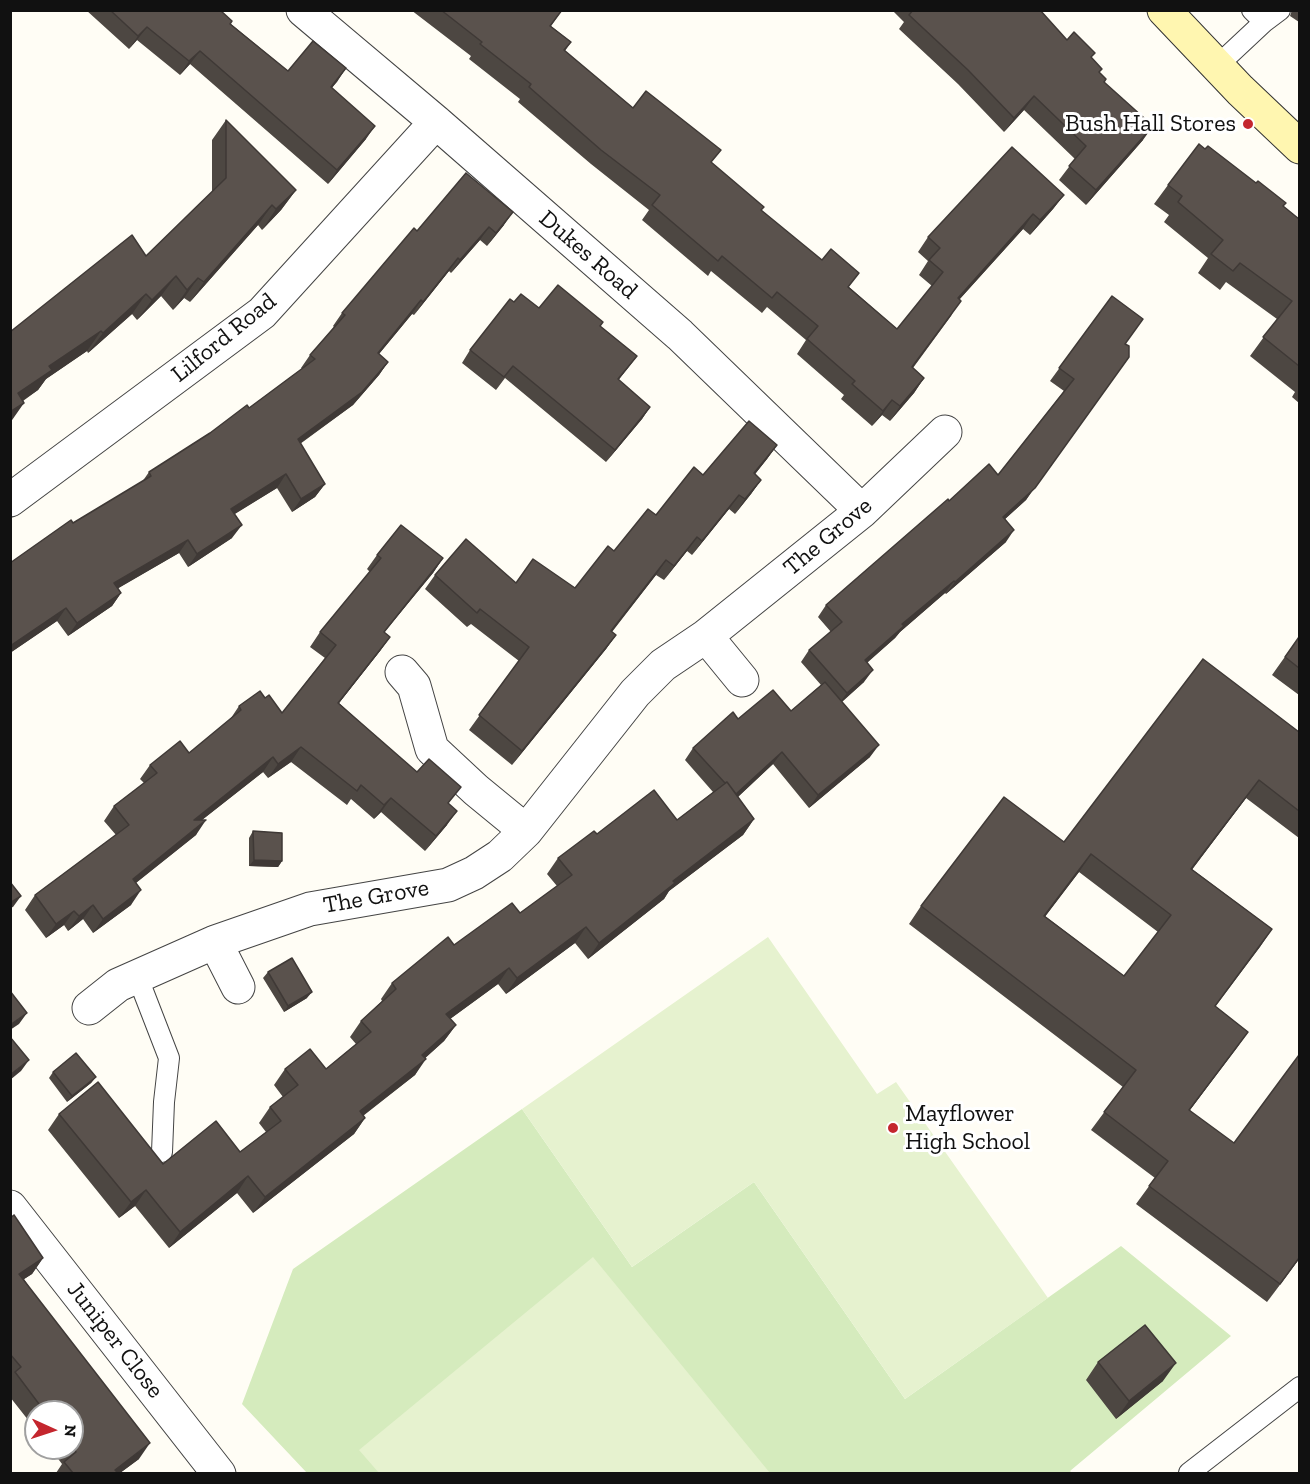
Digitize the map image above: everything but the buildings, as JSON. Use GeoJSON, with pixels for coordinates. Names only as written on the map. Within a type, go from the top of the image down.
{"type":"FeatureCollection","features":[{"type":"Feature","properties":{"kind":"main road"},"geometry":{"type":"LineString","coordinates":[[1164,10],[1299,147]]}},
{"type":"Feature","properties":{"kind":"street","name":"Dukes Road"},"geometry":{"type":"LineString","coordinates":[[303,10],[436,122],[680,335],[861,511]]}},
{"type":"Feature","properties":{"kind":"street","name":"Lilford Road"},"geometry":{"type":"LineString","coordinates":[[10,500],[262,313],[436,122]]}},
{"type":"Feature","properties":{"kind":"street","name":"The Grove"},"geometry":{"type":"LineString","coordinates":[[89,1008],[118,985],[215,942],[310,909],[448,885],[474,873],[500,856],[525,831],[635,693],[663,665],[706,636],[861,511],[945,432]]}},
{"type":"Feature","properties":{"kind":"street"},"geometry":{"type":"LineString","coordinates":[[706,636],[742,680]]}},
{"type":"Feature","properties":{"kind":"street"},"geometry":{"type":"LineString","coordinates":[[402,672],[414,686],[432,749],[525,831]]}},
{"type":"Feature","properties":{"kind":"street"},"geometry":{"type":"LineString","coordinates":[[215,942],[238,987]]}},
{"type":"Feature","properties":{"kind":"street","name":"Juniper Close"},"geometry":{"type":"LineString","coordinates":[[10,1207],[219,1473]]}},
{"type":"Feature","properties":{"kind":"lane"},"geometry":{"type":"LineString","coordinates":[[1217,66],[1265,14]]}},
{"type":"Feature","properties":{"kind":"lane"},"geometry":{"type":"LineString","coordinates":[[138,978],[169,1058],[162,1152]]}},
{"type":"Feature","properties":{"kind":"lane"},"geometry":{"type":"LineString","coordinates":[[1189,1473],[1299,1387]]}},
{"type":"Feature","properties":{"kind":"green space"},"geometry":{"type":"Polygon","coordinates":[[[768,937],[877,1094],[896,1082],[1048,1298],[905,1399],[754,1182],[632,1267],[522,1109],[768,937]]]}},
{"type":"Feature","properties":{"kind":"green space"},"geometry":{"type":"Polygon","coordinates":[[[522,1109],[632,1267],[754,1182],[905,1399],[1121,1246],[1231,1336],[1070,1471],[1072,1473],[307,1473],[242,1404],[293,1269],[522,1109]]]}},
{"type":"Feature","properties":{"kind":"green space"},"geometry":{"type":"Polygon","coordinates":[[[593,1257],[770,1473],[379,1473],[359,1450],[593,1257]]]}},
{"type":"Feature","properties":{"kind":"place","name":"Bush Hall Stores"},"geometry":{"type":"Point","coordinates":[1248,124]}},
{"type":"Feature","properties":{"kind":"place","name":"Mayflower High School"},"geometry":{"type":"Point","coordinates":[893,1128]}}]}
